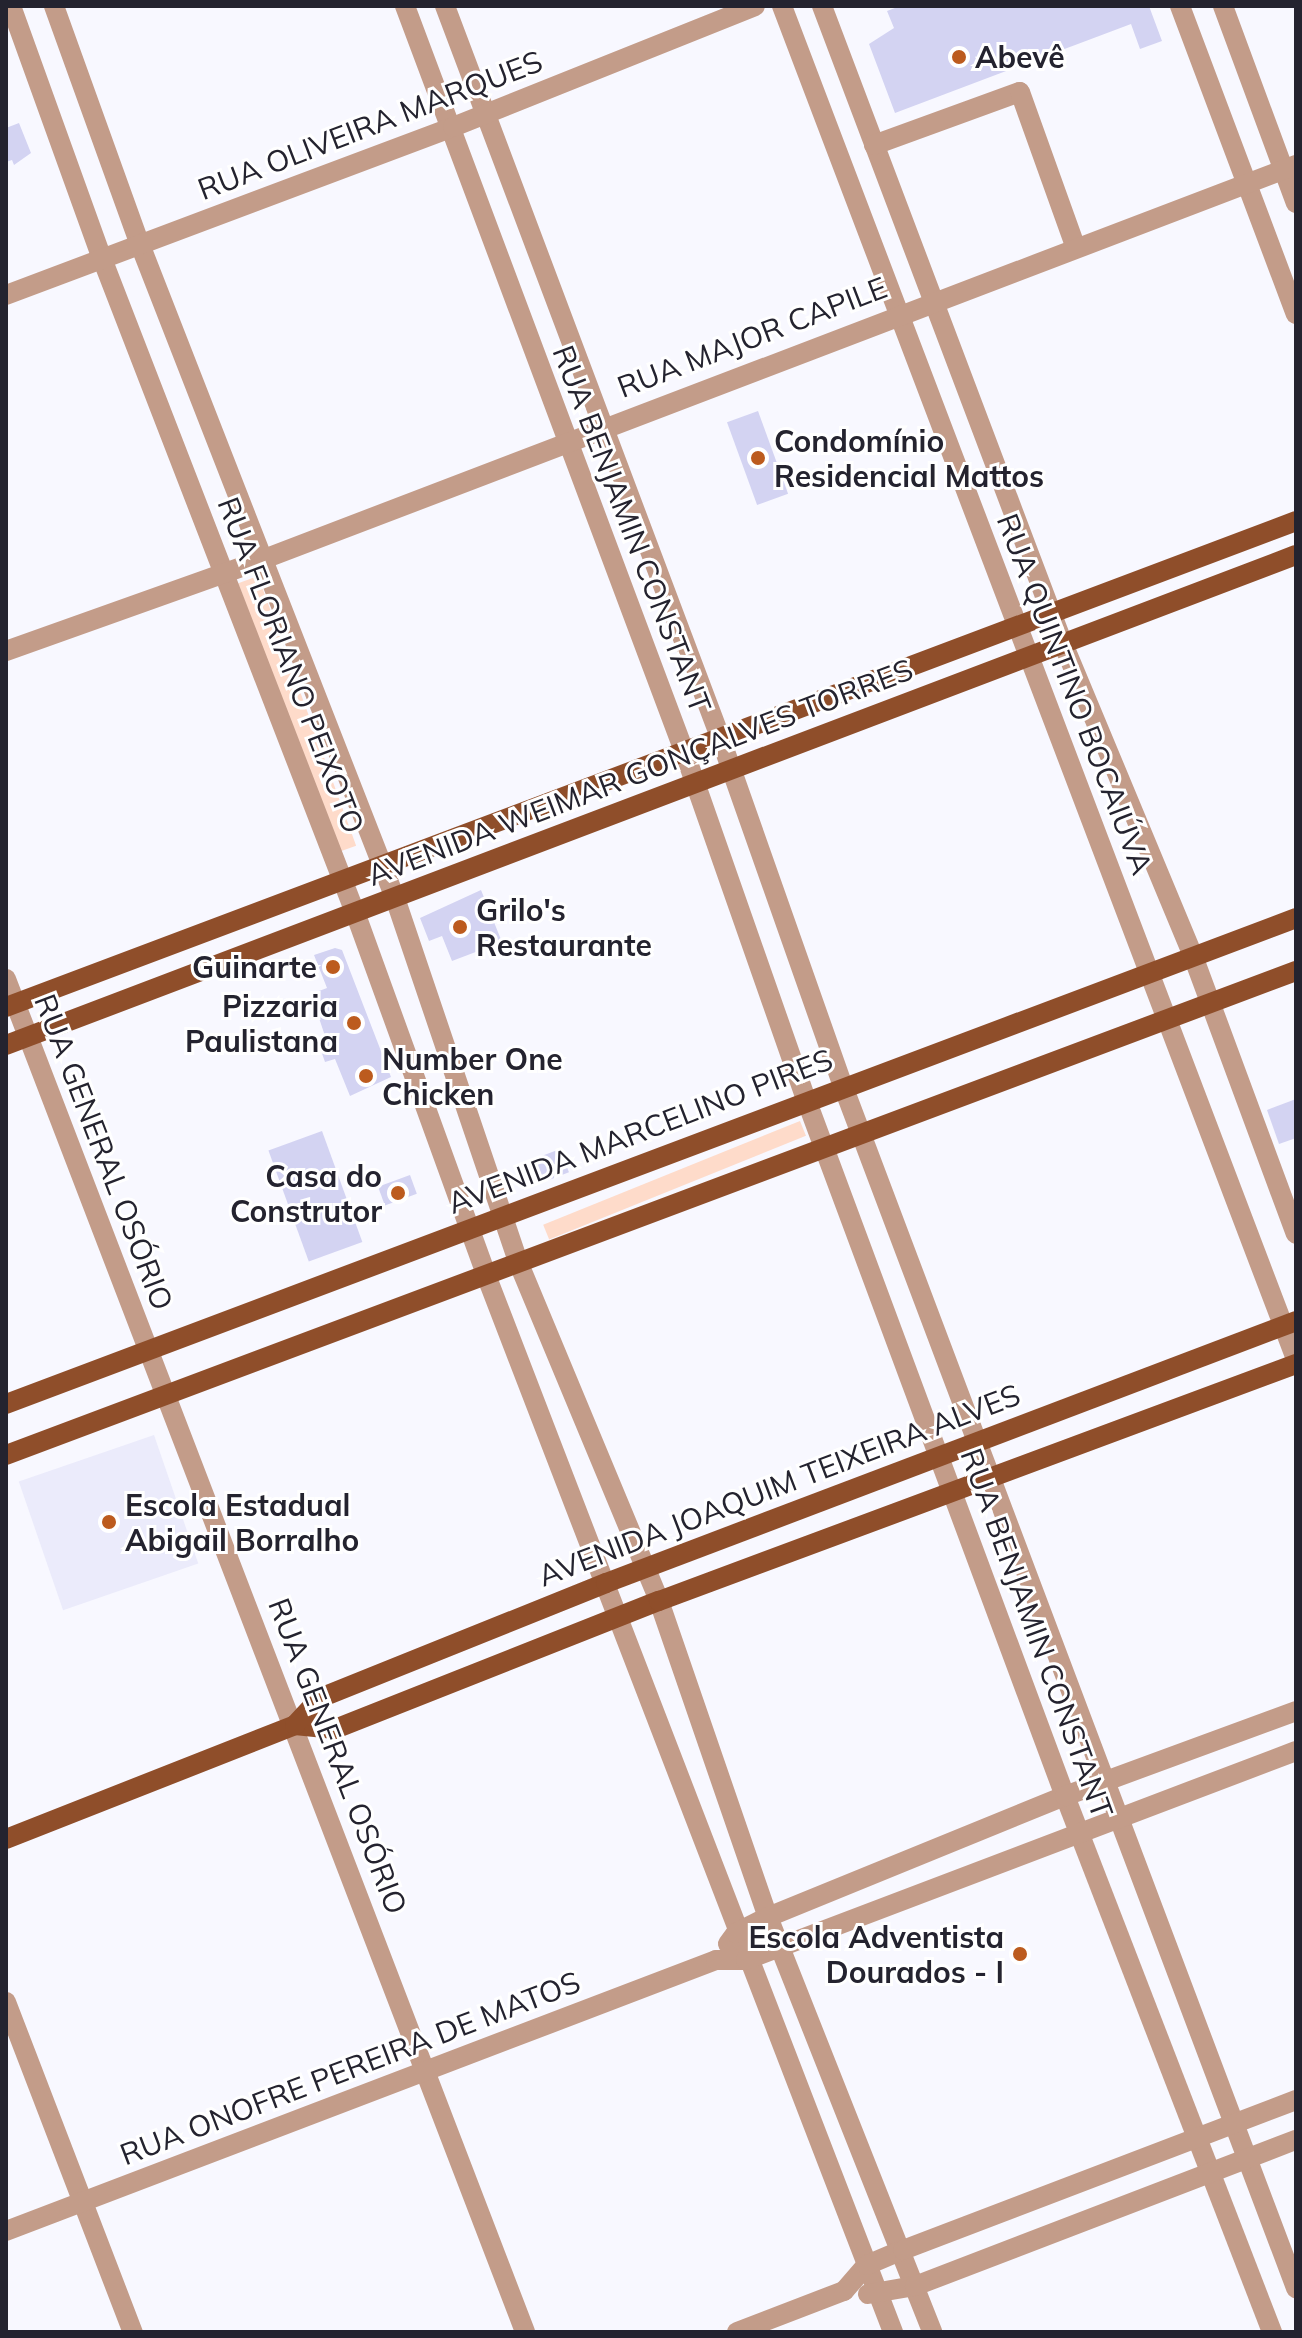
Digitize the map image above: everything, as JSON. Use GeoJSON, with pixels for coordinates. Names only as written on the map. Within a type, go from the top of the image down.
{"type":"FeatureCollection","features":[{"type":"Feature","properties":{"kind":"main road","name":"AVENIDA WEIMAR GONÇALVES TORRES"},"geometry":{"type":"LineString","coordinates":[[11,1005],[343,884],[720,737],[1296,521]]}},
{"type":"Feature","properties":{"kind":"main road","name":"AVENIDA WEIMAR GONÇALVES TORRES"},"geometry":{"type":"LineString","coordinates":[[6,1045],[356,915],[1062,641],[1296,555]]}},
{"type":"Feature","properties":{"kind":"main road","name":"AVENIDA MARCELINO PIRES"},"geometry":{"type":"LineString","coordinates":[[6,1404],[806,1099],[1296,918]]}},
{"type":"Feature","properties":{"kind":"main road"},"geometry":{"type":"LineString","coordinates":[[6,1455],[1296,971]]}},
{"type":"Feature","properties":{"kind":"main road","name":"AVENIDA JOAQUIM TEIXEIRA ALVES"},"geometry":{"type":"LineString","coordinates":[[6,1839],[295,1725],[320,1698],[606,1583],[1290,1323]]}},
{"type":"Feature","properties":{"kind":"main road","name":"AVENIDA JOAQUIM TEIXEIRA ALVES"},"geometry":{"type":"LineString","coordinates":[[295,1725],[335,1729],[659,1601],[1296,1361]]}},
{"type":"Feature","properties":{"kind":"street","name":"RUA FLORIANO PEIXOTO"},"geometry":{"type":"LineString","coordinates":[[11,6],[103,261],[356,915],[486,1275],[606,1583],[746,1960],[893,2332]]}},
{"type":"Feature","properties":{"kind":"street","name":"RUA FLORIANO PEIXOTO"},"geometry":{"type":"LineString","coordinates":[[54,6],[141,247],[384,868],[519,1264],[659,1601],[768,1917],[903,2250],[932,2332]]}},
{"type":"Feature","properties":{"kind":"street","name":"RUA BENJAMIN CONSTANT"},"geometry":{"type":"LineString","coordinates":[[405,6],[453,127],[564,441],[684,751],[806,1099],[1065,1796],[1200,2136],[1272,2332]]}},
{"type":"Feature","properties":{"kind":"street","name":"RUA BENJAMIN CONSTANT"},"geometry":{"type":"LineString","coordinates":[[445,6],[720,737],[843,1086],[993,1477],[1296,2288]]}},
{"type":"Feature","properties":{"kind":"street","name":"RUA OLIVEIRA MARQUES"},"geometry":{"type":"LineString","coordinates":[[6,295],[141,247],[453,127],[755,6]]}},
{"type":"Feature","properties":{"kind":"street","name":"RUA QUINTINO BOCAIÚVA"},"geometry":{"type":"LineString","coordinates":[[782,6],[1025,656],[1290,1323],[1296,1361]]}},
{"type":"Feature","properties":{"kind":"street","name":"RUA QUINTINO BOCAIÚVA"},"geometry":{"type":"LineString","coordinates":[[822,6],[1062,641],[1193,956],[1296,1234]]}},
{"type":"Feature","properties":{"kind":"street"},"geometry":{"type":"LineString","coordinates":[[1180,6],[1296,314]]}},
{"type":"Feature","properties":{"kind":"street"},"geometry":{"type":"LineString","coordinates":[[1223,6],[1290,167],[1296,203]]}},
{"type":"Feature","properties":{"kind":"street"},"geometry":{"type":"LineString","coordinates":[[874,145],[1020,92],[1075,246]]}},
{"type":"Feature","properties":{"kind":"street","name":"RUA MAJOR CAPILE"},"geometry":{"type":"LineString","coordinates":[[6,651],[264,559],[932,300],[1290,167]]}},
{"type":"Feature","properties":{"kind":"street","name":"RUA GENERAL OSÓRIO"},"geometry":{"type":"LineString","coordinates":[[6,979],[11,1005],[28,1037],[164,1396],[295,1725],[525,2332]]}},
{"type":"Feature","properties":{"kind":"street"},"geometry":{"type":"LineString","coordinates":[[716,1960],[736,1933],[768,1917],[1065,1796],[1296,1711]]}},
{"type":"Feature","properties":{"kind":"street","name":"RUA ONOFRE PEREIRA DE MATOS"},"geometry":{"type":"LineString","coordinates":[[6,2231],[716,1960],[746,1960],[1296,1751]]}},
{"type":"Feature","properties":{"kind":"street"},"geometry":{"type":"LineString","coordinates":[[6,2002],[133,2332]]}},
{"type":"Feature","properties":{"kind":"street"},"geometry":{"type":"LineString","coordinates":[[737,2332],[844,2291],[867,2265],[903,2250],[1296,2100]]}},
{"type":"Feature","properties":{"kind":"street"},"geometry":{"type":"LineString","coordinates":[[844,2291],[880,2296],[915,2286],[1296,2140]]}},
{"type":"Feature","properties":{"kind":"shaded area"},"geometry":{"type":"Polygon","coordinates":[[[258,576],[356,846],[336,853],[238,583],[258,576]]]}},
{"type":"Feature","properties":{"kind":"shaded area"},"geometry":{"type":"Polygon","coordinates":[[[800,1121],[806,1136],[549,1240],[543,1225],[800,1121]]]}},
{"type":"Feature","properties":{"kind":"shaded area","name":"Escola Estadual Abigail Borralho"},"geometry":{"type":"Polygon","coordinates":[[[154,1435],[198,1564],[63,1610],[19,1482],[154,1435]]]}},
{"type":"Feature","properties":{"kind":"building","name":"Abevê"},"geometry":{"type":"Polygon","coordinates":[[[900,6],[1149,6],[1162,41],[1140,49],[1131,24],[895,113],[869,44],[894,28],[887,11],[900,6]]]}},
{"type":"Feature","properties":{"kind":"building"},"geometry":{"type":"Polygon","coordinates":[[[19,123],[31,153],[14,165],[12,160],[6,162],[6,128],[19,123]]]}},
{"type":"Feature","properties":{"kind":"building","name":"Condomínio Residencial Mattos"},"geometry":{"type":"Polygon","coordinates":[[[758,411],[788,494],[757,505],[727,422],[758,411]]]}},
{"type":"Feature","properties":{"kind":"building","name":"Grilo's Restaurante"},"geometry":{"type":"Polygon","coordinates":[[[481,890],[502,942],[452,961],[442,936],[429,941],[420,918],[481,890]]]}},
{"type":"Feature","properties":{"kind":"building"},"geometry":{"type":"Polygon","coordinates":[[[335,948],[342,950],[391,1077],[350,1096],[335,1059],[325,1062],[319,1045],[327,1042],[311,994],[327,988],[314,955],[335,948]]]}},
{"type":"Feature","properties":{"kind":"building"},"geometry":{"type":"Polygon","coordinates":[[[1296,1099],[1296,1138],[1279,1144],[1267,1110],[1296,1099]]]}},
{"type":"Feature","properties":{"kind":"building"},"geometry":{"type":"Polygon","coordinates":[[[322,1131],[362,1242],[309,1261],[268,1150],[322,1131]]]}},
{"type":"Feature","properties":{"kind":"building"},"geometry":{"type":"Polygon","coordinates":[[[560,1149],[569,1172],[523,1190],[514,1167],[560,1149]]]}},
{"type":"Feature","properties":{"kind":"building","name":"Casa do Construtor"},"geometry":{"type":"Polygon","coordinates":[[[410,1175],[417,1194],[385,1205],[378,1187],[410,1175]]]}},
{"type":"Feature","properties":{"kind":"place","name":"Abevê"},"geometry":{"type":"Point","coordinates":[959,57]}},
{"type":"Feature","properties":{"kind":"place","name":"Condomínio Residencial Mattos"},"geometry":{"type":"Point","coordinates":[758,458]}},
{"type":"Feature","properties":{"kind":"place","name":"Grilo's Restaurante"},"geometry":{"type":"Point","coordinates":[460,927]}},
{"type":"Feature","properties":{"kind":"place","name":"Guinarte"},"geometry":{"type":"Point","coordinates":[333,967]}},
{"type":"Feature","properties":{"kind":"place","name":"Pizzaria Paulistana"},"geometry":{"type":"Point","coordinates":[354,1023]}},
{"type":"Feature","properties":{"kind":"place","name":"Number One Chicken"},"geometry":{"type":"Point","coordinates":[366,1076]}},
{"type":"Feature","properties":{"kind":"place","name":"Casa do Construtor"},"geometry":{"type":"Point","coordinates":[398,1193]}},
{"type":"Feature","properties":{"kind":"place","name":"Escola Estadual Abigail Borralho"},"geometry":{"type":"Point","coordinates":[109,1522]}},
{"type":"Feature","properties":{"kind":"place","name":"Escola Adventista Dourados - I"},"geometry":{"type":"Point","coordinates":[1020,1954]}}]}
